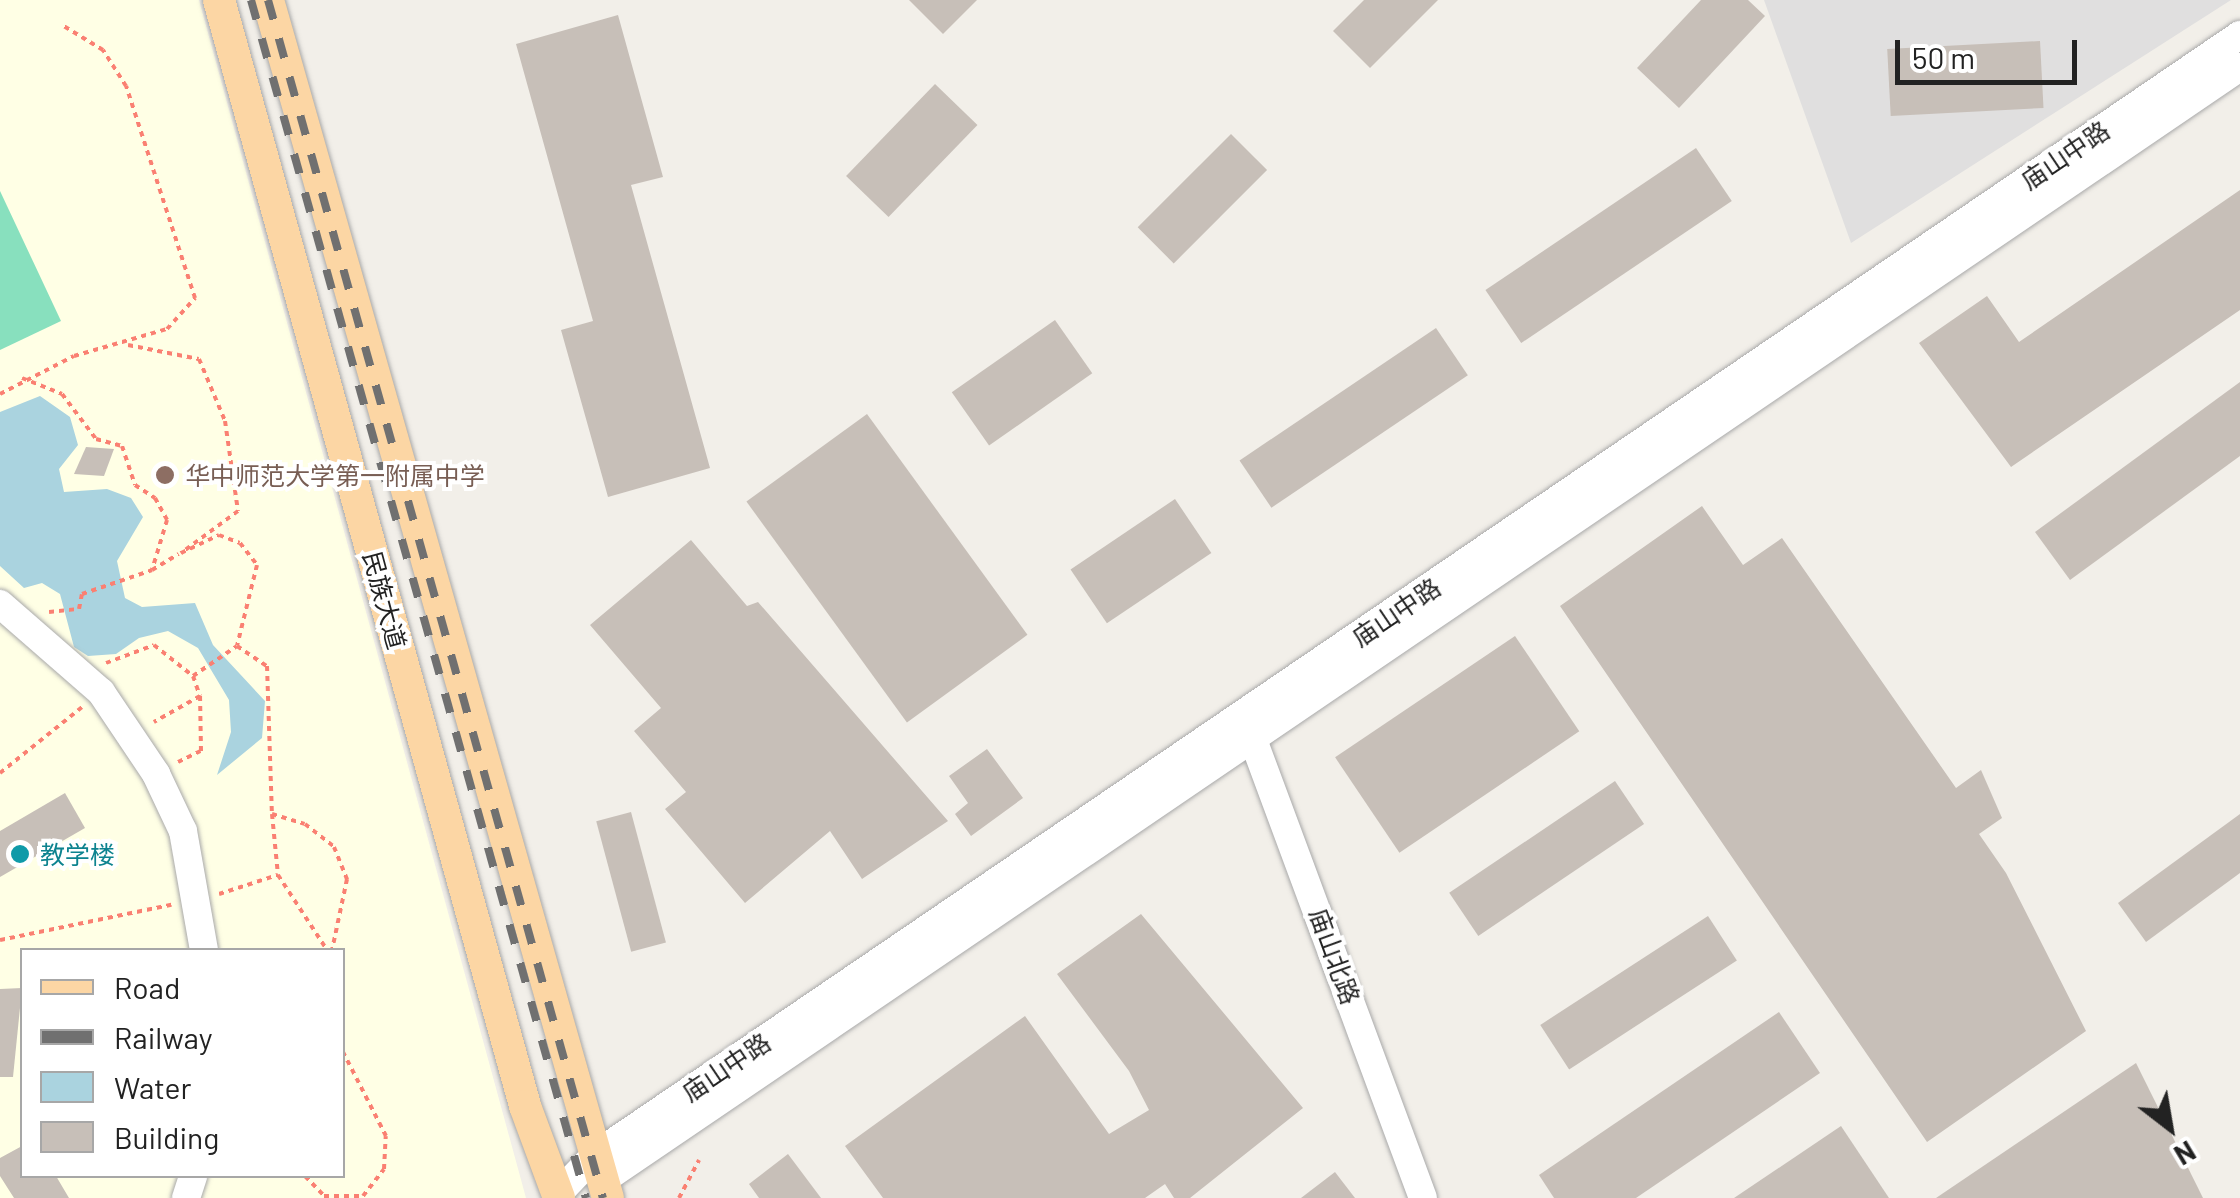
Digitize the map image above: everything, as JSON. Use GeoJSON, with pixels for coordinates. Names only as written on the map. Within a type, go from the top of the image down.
{"type":"FeatureCollection","features":[{"type":"Feature","properties":{"kind":"main road","name":"民族大道"},"geometry":{"type":"LineString","coordinates":[[219,0],[525,1106],[583,1187]]}},
{"type":"Feature","properties":{"kind":"main road","name":"民族大道"},"geometry":{"type":"LineString","coordinates":[[268,0],[583,1187]]}},
{"type":"Feature","properties":{"kind":"street","name":"庙山中路"},"geometry":{"type":"LineString","coordinates":[[583,1187],[1249,728],[2240,35]]}},
{"type":"Feature","properties":{"kind":"street","name":"庙山中路"},"geometry":{"type":"LineString","coordinates":[[1249,728],[2240,68]]}},
{"type":"Feature","properties":{"kind":"street"},"geometry":{"type":"LineString","coordinates":[[0,604],[91,683],[133,734],[182,830],[204,948]]}},
{"type":"Feature","properties":{"kind":"street","name":"庙山北路"},"geometry":{"type":"LineString","coordinates":[[1249,728],[1423,1198]]}},
{"type":"Feature","properties":{"kind":"path"},"geometry":{"type":"LineString","coordinates":[[0,394],[22,378],[167,329],[195,298],[126,86],[103,50],[62,25]]}},
{"type":"Feature","properties":{"kind":"path"},"geometry":{"type":"LineString","coordinates":[[128,344],[198,359],[225,421],[238,511],[181,553]]}},
{"type":"Feature","properties":{"kind":"path"},"geometry":{"type":"LineString","coordinates":[[22,378],[62,394],[96,439],[122,446],[135,485],[155,498],[167,520],[152,570]]}},
{"type":"Feature","properties":{"kind":"path"},"geometry":{"type":"LineString","coordinates":[[38,613],[79,610],[82,594],[152,570],[220,535],[240,543],[257,566],[237,646],[194,676]]}},
{"type":"Feature","properties":{"kind":"path"},"geometry":{"type":"LineString","coordinates":[[0,773],[91,683],[154,645],[194,676],[200,696],[201,751],[156,774]]}},
{"type":"Feature","properties":{"kind":"path"},"geometry":{"type":"LineString","coordinates":[[237,646],[267,666],[278,875],[329,948]]}},
{"type":"Feature","properties":{"kind":"path"},"geometry":{"type":"LineString","coordinates":[[133,734],[200,696]]}},
{"type":"Feature","properties":{"kind":"path"},"geometry":{"type":"LineString","coordinates":[[272,814],[305,824],[334,847],[347,880],[330,948]]}},
{"type":"Feature","properties":{"kind":"path"},"geometry":{"type":"LineString","coordinates":[[0,940],[120,911],[196,902],[278,875]]}},
{"type":"Feature","properties":{"kind":"path"},"geometry":{"type":"LineString","coordinates":[[307,1178],[324,1196],[363,1196],[384,1169],[386,1136],[345,1056]]}},
{"type":"Feature","properties":{"kind":"path"},"geometry":{"type":"LineString","coordinates":[[680,1198],[699,1160]]}},
{"type":"Feature","properties":{"kind":"shaded area","name":"华中师范大学第一附属中学"},"geometry":{"type":"Polygon","coordinates":[[[0,0],[199,0],[526,1198],[0,1198],[0,0]]]}},
{"type":"Feature","properties":{"kind":"shaded area"},"geometry":{"type":"Polygon","coordinates":[[[1764,0],[2231,0],[1851,243],[1764,0]]]}},
{"type":"Feature","properties":{"kind":"green space"},"geometry":{"type":"Polygon","coordinates":[[[0,191],[61,321],[0,350],[0,191]]]}},
{"type":"Feature","properties":{"kind":"water"},"geometry":{"type":"Polygon","coordinates":[[[40,396],[70,417],[78,445],[59,469],[64,492],[107,489],[131,498],[143,517],[117,561],[125,598],[142,607],[195,603],[213,645],[265,701],[262,738],[217,775],[231,732],[229,700],[198,648],[168,631],[139,638],[116,654],[88,656],[74,647],[60,594],[42,583],[24,588],[0,566],[0,412],[40,396]]]}},
{"type":"Feature","properties":{"kind":"building"},"geometry":{"type":"Polygon","coordinates":[[[909,0],[977,0],[943,34],[909,0]]]}},
{"type":"Feature","properties":{"kind":"building"},"geometry":{"type":"Polygon","coordinates":[[[1364,0],[1438,0],[1370,68],[1333,31],[1364,0]]]}},
{"type":"Feature","properties":{"kind":"building"},"geometry":{"type":"Polygon","coordinates":[[[1701,0],[1748,0],[1765,16],[1679,108],[1637,68],[1701,0]]]}},
{"type":"Feature","properties":{"kind":"building"},"geometry":{"type":"Polygon","coordinates":[[[618,15],[663,177],[631,185],[710,468],[608,497],[561,330],[593,321],[516,44],[618,15]]]}},
{"type":"Feature","properties":{"kind":"building"},"geometry":{"type":"Polygon","coordinates":[[[2040,41],[2044,108],[1891,116],[1887,49],[2040,41]]]}},
{"type":"Feature","properties":{"kind":"building"},"geometry":{"type":"Polygon","coordinates":[[[935,84],[977,125],[889,217],[846,176],[935,84]]]}},
{"type":"Feature","properties":{"kind":"building"},"geometry":{"type":"Polygon","coordinates":[[[1231,134],[1267,170],[1174,263],[1138,227],[1231,134]]]}},
{"type":"Feature","properties":{"kind":"building"},"geometry":{"type":"Polygon","coordinates":[[[1696,148],[1732,201],[1521,343],[1485,290],[1696,148]]]}},
{"type":"Feature","properties":{"kind":"building"},"geometry":{"type":"Polygon","coordinates":[[[2240,190],[2240,310],[2011,467],[1919,343],[1987,296],[2019,342],[2240,190]]]}},
{"type":"Feature","properties":{"kind":"building"},"geometry":{"type":"Polygon","coordinates":[[[1055,320],[1092,373],[989,446],[952,392],[1055,320]]]}},
{"type":"Feature","properties":{"kind":"building"},"geometry":{"type":"Polygon","coordinates":[[[1436,328],[1468,375],[1271,508],[1240,461],[1436,328]]]}},
{"type":"Feature","properties":{"kind":"building"},"geometry":{"type":"Polygon","coordinates":[[[2240,382],[2240,456],[2070,580],[2035,532],[2240,382]]]}},
{"type":"Feature","properties":{"kind":"building"},"geometry":{"type":"Polygon","coordinates":[[[867,414],[1027,635],[907,722],[746,502],[867,414]]]}},
{"type":"Feature","properties":{"kind":"building"},"geometry":{"type":"Polygon","coordinates":[[[86,447],[114,449],[104,476],[74,474],[86,447]]]}},
{"type":"Feature","properties":{"kind":"building"},"geometry":{"type":"Polygon","coordinates":[[[1175,499],[1211,553],[1107,623],[1071,569],[1175,499]]]}},
{"type":"Feature","properties":{"kind":"building"},"geometry":{"type":"Polygon","coordinates":[[[1702,506],[1743,565],[1782,538],[1956,788],[1981,770],[2002,818],[1979,834],[2006,873],[2086,1031],[1927,1142],[1560,606],[1702,506]]]}},
{"type":"Feature","properties":{"kind":"building"},"geometry":{"type":"Polygon","coordinates":[[[691,540],[747,606],[758,602],[948,821],[862,879],[830,831],[745,903],[665,809],[686,792],[634,731],[661,708],[590,625],[691,540]]]}},
{"type":"Feature","properties":{"kind":"building"},"geometry":{"type":"Polygon","coordinates":[[[1515,636],[1579,731],[1399,853],[1335,757],[1515,636]]]}},
{"type":"Feature","properties":{"kind":"building"},"geometry":{"type":"Polygon","coordinates":[[[987,749],[1023,798],[971,836],[955,814],[968,803],[949,776],[987,749]]]}},
{"type":"Feature","properties":{"kind":"building"},"geometry":{"type":"Polygon","coordinates":[[[1615,781],[1644,824],[1478,936],[1449,893],[1615,781]]]}},
{"type":"Feature","properties":{"kind":"building","name":"教学楼"},"geometry":{"type":"Polygon","coordinates":[[[65,793],[85,828],[0,877],[0,831],[65,793]]]}},
{"type":"Feature","properties":{"kind":"building"},"geometry":{"type":"Polygon","coordinates":[[[631,812],[666,942],[631,952],[596,821],[631,812]]]}},
{"type":"Feature","properties":{"kind":"building"},"geometry":{"type":"Polygon","coordinates":[[[2240,814],[2240,873],[2146,942],[2118,903],[2240,814]]]}},
{"type":"Feature","properties":{"kind":"building"},"geometry":{"type":"Polygon","coordinates":[[[1141,914],[1303,1108],[1190,1198],[1174,1198],[1165,1184],[1145,1198],[883,1198],[845,1146],[1025,1016],[1109,1134],[1149,1110],[1129,1071],[1057,974],[1141,914]]]}},
{"type":"Feature","properties":{"kind":"building"},"geometry":{"type":"Polygon","coordinates":[[[1708,916],[1737,960],[1569,1069],[1540,1025],[1708,916]]]}},
{"type":"Feature","properties":{"kind":"building"},"geometry":{"type":"Polygon","coordinates":[[[20,988],[13,1077],[0,1077],[0,989],[20,988]]]}},
{"type":"Feature","properties":{"kind":"building"},"geometry":{"type":"Polygon","coordinates":[[[1779,1012],[1820,1073],[1636,1198],[1554,1198],[1539,1175],[1779,1012]]]}},
{"type":"Feature","properties":{"kind":"building"},"geometry":{"type":"Polygon","coordinates":[[[2136,1063],[2203,1198],[1936,1198],[2136,1063]]]}},
{"type":"Feature","properties":{"kind":"building"},"geometry":{"type":"Polygon","coordinates":[[[1841,1126],[1889,1198],[1734,1198],[1841,1126]]]}},
{"type":"Feature","properties":{"kind":"building"},"geometry":{"type":"Polygon","coordinates":[[[20,1147],[20,1178],[57,1178],[69,1198],[14,1198],[0,1176],[0,1158],[20,1147]]]}},
{"type":"Feature","properties":{"kind":"building"},"geometry":{"type":"Polygon","coordinates":[[[788,1154],[821,1198],[759,1198],[749,1184],[788,1154]]]}},
{"type":"Feature","properties":{"kind":"building"},"geometry":{"type":"Polygon","coordinates":[[[1335,1172],[1355,1198],[1301,1198],[1335,1172]]]}},
{"type":"Feature","properties":{"kind":"railway"},"geometry":{"type":"LineString","coordinates":[[251,0],[586,1198]]}},
{"type":"Feature","properties":{"kind":"railway"},"geometry":{"type":"LineString","coordinates":[[268,0],[603,1198]]}},
{"type":"Feature","properties":{"kind":"place","name":"华中师范大学第一附属中学"},"geometry":{"type":"Point","coordinates":[165,475]}},
{"type":"Feature","properties":{"kind":"place","name":"教学楼"},"geometry":{"type":"Point","coordinates":[20,854]}}]}
